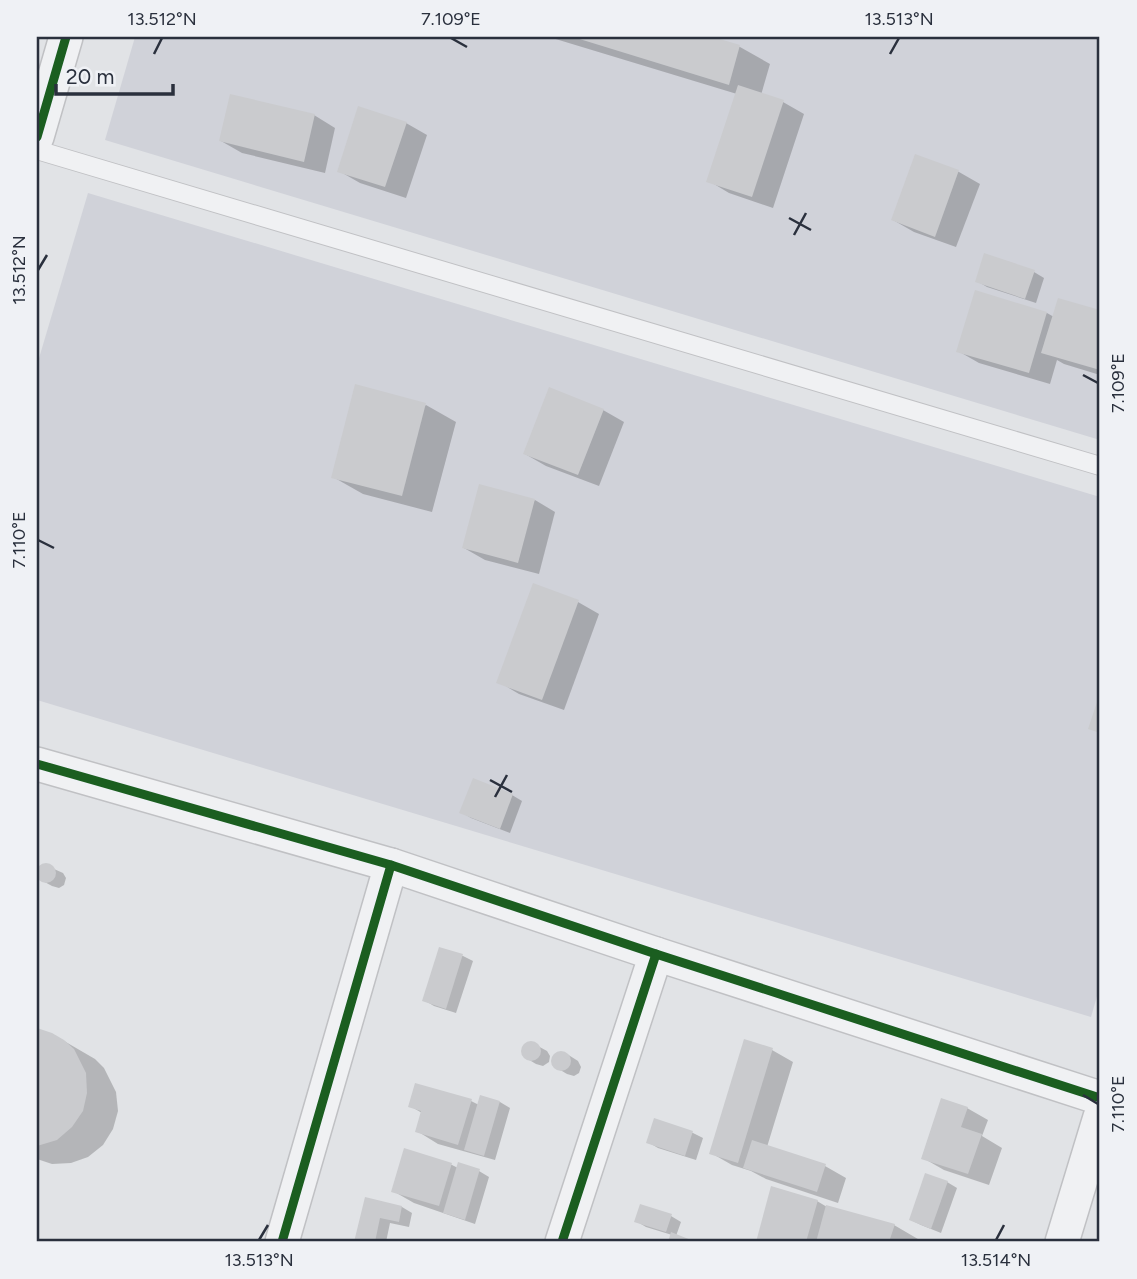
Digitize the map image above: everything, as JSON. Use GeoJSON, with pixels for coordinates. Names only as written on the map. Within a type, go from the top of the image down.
{"type":"FeatureCollection","features":[{"type":"Feature","properties":{"kind":"street"},"geometry":{"type":"LineString","coordinates":[[37,136],[43,94],[66,37]]}},
{"type":"Feature","properties":{"kind":"street"},"geometry":{"type":"LineString","coordinates":[[37,764],[391,865],[1100,1098]]}},
{"type":"Feature","properties":{"kind":"street"},"geometry":{"type":"LineString","coordinates":[[282,1242],[391,865]]}},
{"type":"Feature","properties":{"kind":"street"},"geometry":{"type":"LineString","coordinates":[[562,1242],[656,954]]}},
{"type":"Feature","properties":{"kind":"street"},"geometry":{"type":"LineString","coordinates":[[1062,1242],[1100,1117]]}},
{"type":"Feature","properties":{"kind":"lane"},"geometry":{"type":"LineString","coordinates":[[37,150],[1100,466]]}},
{"type":"Feature","properties":{"kind":"shaded area"},"geometry":{"type":"Polygon","coordinates":[[[135,37],[1100,37],[1100,440],[105,140],[135,37]]]}},
{"type":"Feature","properties":{"kind":"shaded area"},"geometry":{"type":"Polygon","coordinates":[[[88,193],[1100,497],[1100,986],[1091,1017],[37,700],[37,365],[88,193]]]}},
{"type":"Feature","properties":{"kind":"building"},"geometry":{"type":"Polygon","coordinates":[[[573,37],[713,37],[740,45],[729,85],[573,37]]]}},
{"type":"Feature","properties":{"kind":"building"},"geometry":{"type":"Polygon","coordinates":[[[738,85],[784,100],[752,197],[706,182],[738,85]]]}},
{"type":"Feature","properties":{"kind":"building"},"geometry":{"type":"Polygon","coordinates":[[[230,94],[315,114],[304,162],[219,141],[230,94]]]}},
{"type":"Feature","properties":{"kind":"building"},"geometry":{"type":"Polygon","coordinates":[[[358,106],[407,122],[385,187],[337,172],[358,106]]]}},
{"type":"Feature","properties":{"kind":"building"},"geometry":{"type":"Polygon","coordinates":[[[915,154],[959,170],[935,237],[891,220],[915,154]]]}},
{"type":"Feature","properties":{"kind":"building"},"geometry":{"type":"Polygon","coordinates":[[[984,253],[1035,270],[1025,299],[975,282],[984,253]]]}},
{"type":"Feature","properties":{"kind":"building"},"geometry":{"type":"Polygon","coordinates":[[[975,290],[1047,312],[1029,373],[956,352],[975,290]]]}},
{"type":"Feature","properties":{"kind":"building"},"geometry":{"type":"Polygon","coordinates":[[[1058,298],[1100,310],[1100,370],[1041,353],[1058,298]]]}},
{"type":"Feature","properties":{"kind":"building"},"geometry":{"type":"Polygon","coordinates":[[[355,384],[426,403],[402,496],[331,478],[355,384]]]}},
{"type":"Feature","properties":{"kind":"building"},"geometry":{"type":"Polygon","coordinates":[[[549,387],[604,409],[578,475],[523,454],[549,387]]]}},
{"type":"Feature","properties":{"kind":"building"},"geometry":{"type":"Polygon","coordinates":[[[479,484],[535,499],[518,563],[462,548],[479,484]]]}},
{"type":"Feature","properties":{"kind":"building"},"geometry":{"type":"Polygon","coordinates":[[[533,583],[579,600],[542,700],[496,683],[533,583]]]}},
{"type":"Feature","properties":{"kind":"building"},"geometry":{"type":"Polygon","coordinates":[[[1100,693],[1100,733],[1088,729],[1100,693]]]}},
{"type":"Feature","properties":{"kind":"building"},"geometry":{"type":"Polygon","coordinates":[[[473,778],[513,794],[500,829],[459,813],[473,778]]]}},
{"type":"Feature","properties":{"kind":"building"},"geometry":{"type":"Polygon","coordinates":[[[46,863],[53,866],[56,873],[53,880],[46,883],[39,880],[36,873],[39,866],[46,863]]]}},
{"type":"Feature","properties":{"kind":"building"},"geometry":{"type":"Polygon","coordinates":[[[439,947],[463,954],[446,1009],[422,1001],[439,947]]]}},
{"type":"Feature","properties":{"kind":"building"},"geometry":{"type":"Polygon","coordinates":[[[37,1028],[52,1033],[74,1049],[86,1073],[87,1093],[83,1111],[72,1127],[57,1140],[37,1146],[37,1028]]]}},
{"type":"Feature","properties":{"kind":"building"},"geometry":{"type":"Polygon","coordinates":[[[744,1039],[773,1048],[738,1163],[709,1154],[744,1039]]]}},
{"type":"Feature","properties":{"kind":"building"},"geometry":{"type":"Polygon","coordinates":[[[531,1041],[538,1044],[541,1051],[538,1058],[531,1061],[524,1058],[521,1051],[524,1044],[531,1041]]]}},
{"type":"Feature","properties":{"kind":"building"},"geometry":{"type":"Polygon","coordinates":[[[561,1051],[568,1054],[571,1061],[568,1068],[561,1071],[554,1068],[551,1061],[554,1054],[561,1051]]]}},
{"type":"Feature","properties":{"kind":"building"},"geometry":{"type":"Polygon","coordinates":[[[415,1083],[472,1099],[458,1145],[415,1132],[421,1111],[408,1107],[415,1083]]]}},
{"type":"Feature","properties":{"kind":"building"},"geometry":{"type":"Polygon","coordinates":[[[480,1095],[500,1101],[484,1156],[464,1150],[480,1095]]]}},
{"type":"Feature","properties":{"kind":"building"},"geometry":{"type":"Polygon","coordinates":[[[941,1098],[968,1107],[961,1127],[982,1134],[968,1174],[921,1159],[941,1098]]]}},
{"type":"Feature","properties":{"kind":"building"},"geometry":{"type":"Polygon","coordinates":[[[654,1118],[693,1131],[685,1156],[646,1143],[654,1118]]]}},
{"type":"Feature","properties":{"kind":"building"},"geometry":{"type":"Polygon","coordinates":[[[752,1140],[826,1164],[817,1192],[743,1168],[752,1140]]]}},
{"type":"Feature","properties":{"kind":"building"},"geometry":{"type":"Polygon","coordinates":[[[404,1148],[452,1163],[439,1206],[391,1192],[404,1148]]]}},
{"type":"Feature","properties":{"kind":"building"},"geometry":{"type":"Polygon","coordinates":[[[458,1162],[480,1169],[465,1220],[443,1213],[458,1162]]]}},
{"type":"Feature","properties":{"kind":"building"},"geometry":{"type":"Polygon","coordinates":[[[925,1173],[948,1181],[931,1229],[909,1220],[925,1173]]]}},
{"type":"Feature","properties":{"kind":"building"},"geometry":{"type":"Polygon","coordinates":[[[771,1186],[818,1200],[806,1242],[756,1242],[771,1186]]]}},
{"type":"Feature","properties":{"kind":"building"},"geometry":{"type":"Polygon","coordinates":[[[365,1197],[402,1206],[399,1222],[380,1218],[375,1242],[354,1242],[365,1197]]]}},
{"type":"Feature","properties":{"kind":"building"},"geometry":{"type":"Polygon","coordinates":[[[640,1204],[672,1214],[666,1232],[634,1222],[640,1204]]]}},
{"type":"Feature","properties":{"kind":"building"},"geometry":{"type":"Polygon","coordinates":[[[826,1205],[895,1224],[889,1242],[816,1242],[826,1205]]]}},
{"type":"Feature","properties":{"kind":"building"},"geometry":{"type":"Polygon","coordinates":[[[671,1232],[696,1242],[668,1242],[671,1232]]]}},
{"type":"Feature","properties":{"kind":"cycle path"},"geometry":{"type":"LineString","coordinates":[[37,137],[66,37]]}},
{"type":"Feature","properties":{"kind":"cycle path"},"geometry":{"type":"LineString","coordinates":[[37,764],[391,865],[1100,1098]]}},
{"type":"Feature","properties":{"kind":"cycle path"},"geometry":{"type":"LineString","coordinates":[[282,1242],[391,865]]}},
{"type":"Feature","properties":{"kind":"cycle path"},"geometry":{"type":"LineString","coordinates":[[562,1242],[656,954]]}}]}
